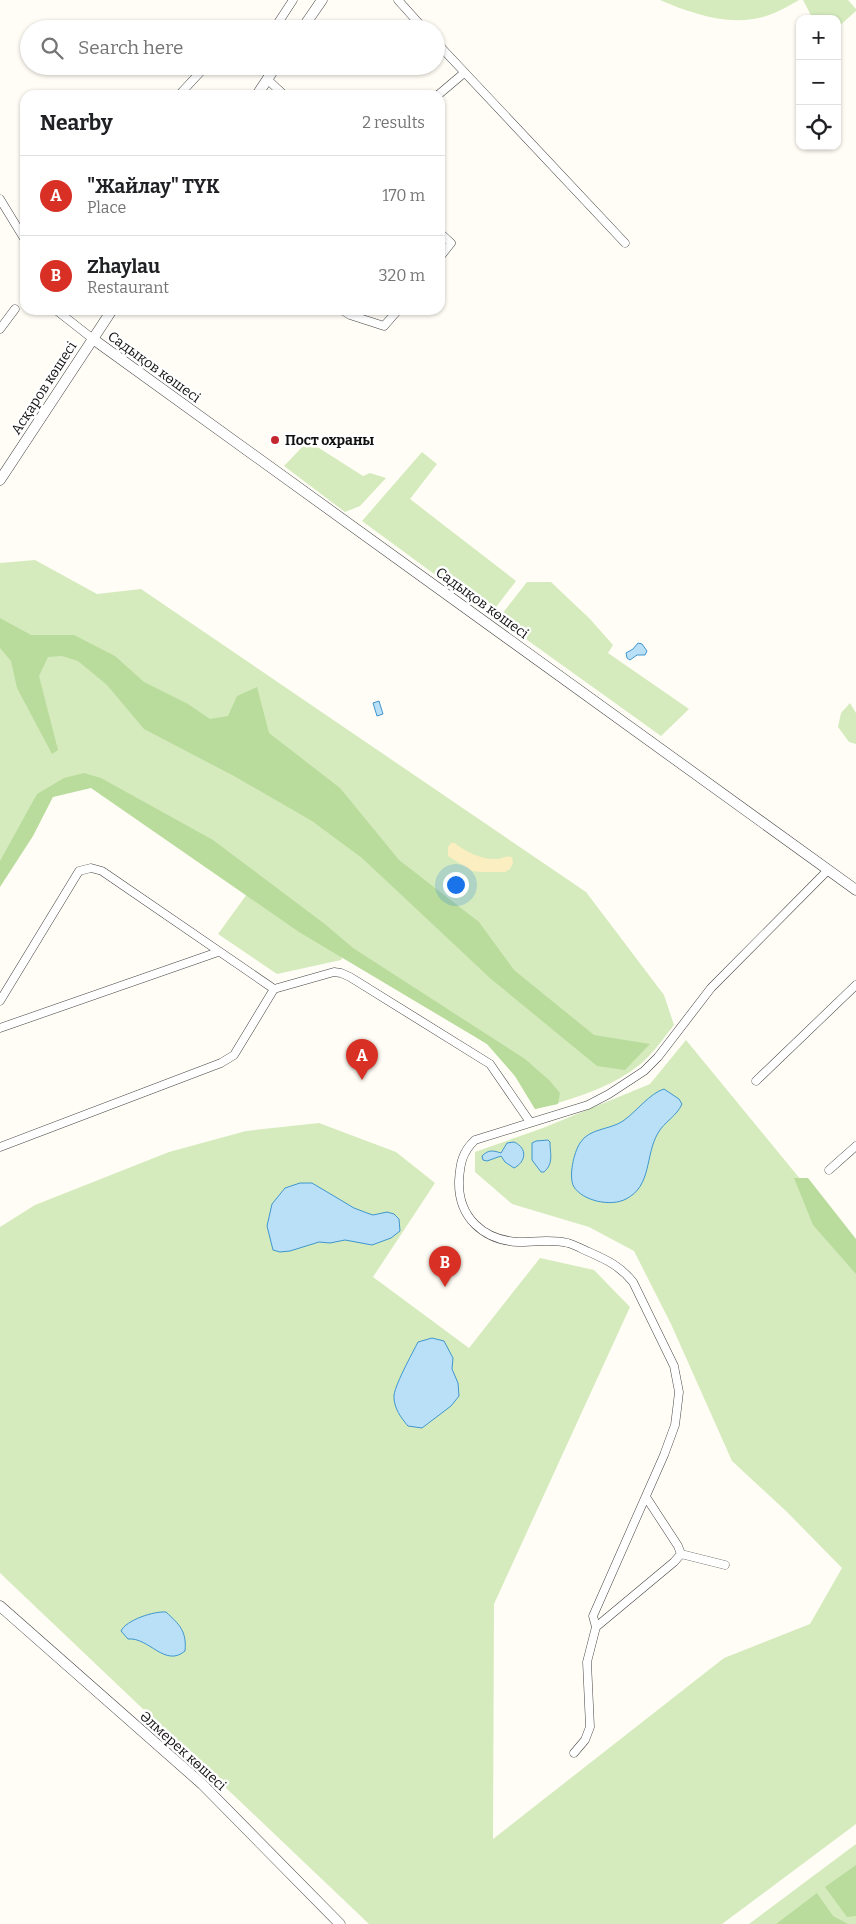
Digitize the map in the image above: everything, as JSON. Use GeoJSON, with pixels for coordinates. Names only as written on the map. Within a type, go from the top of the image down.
{"type":"FeatureCollection","features":[{"type":"Feature","properties":{"kind":"street"},"geometry":{"type":"LineString","coordinates":[[280,20],[293,0]]}},
{"type":"Feature","properties":{"kind":"street"},"geometry":{"type":"LineString","coordinates":[[308,20],[322,0]]}},
{"type":"Feature","properties":{"kind":"street"},"geometry":{"type":"LineString","coordinates":[[398,0],[416,20]]}},
{"type":"Feature","properties":{"kind":"street"},"geometry":{"type":"LineString","coordinates":[[445,52],[625,244]]}},
{"type":"Feature","properties":{"kind":"street"},"geometry":{"type":"LineString","coordinates":[[444,90],[464,73]]}},
{"type":"Feature","properties":{"kind":"street"},"geometry":{"type":"LineString","coordinates":[[184,90],[198,75]]}},
{"type":"Feature","properties":{"kind":"street"},"geometry":{"type":"LineString","coordinates":[[260,90],[270,75]]}},
{"type":"Feature","properties":{"kind":"street"},"geometry":{"type":"LineString","coordinates":[[267,79],[279,90]]}},
{"type":"Feature","properties":{"kind":"street"},"geometry":{"type":"LineString","coordinates":[[0,199],[20,232]]}},
{"type":"Feature","properties":{"kind":"street"},"geometry":{"type":"LineString","coordinates":[[445,238],[451,243],[445,251]]}},
{"type":"Feature","properties":{"kind":"street"},"geometry":{"type":"LineString","coordinates":[[0,329],[15,309]]}},
{"type":"Feature","properties":{"kind":"street"},"geometry":{"type":"LineString","coordinates":[[62,315],[93,339]]}},
{"type":"Feature","properties":{"kind":"street","name":"Асқаров көшесі"},"geometry":{"type":"LineString","coordinates":[[0,480],[109,315]]}},
{"type":"Feature","properties":{"kind":"street"},"geometry":{"type":"LineString","coordinates":[[350,315],[382,326],[386,325],[394,315]]}},
{"type":"Feature","properties":{"kind":"street","name":"Садықов көшесі"},"geometry":{"type":"LineString","coordinates":[[93,339],[856,890]]}},
{"type":"Feature","properties":{"kind":"street"},"geometry":{"type":"LineString","coordinates":[[0,1001],[79,871],[90,868],[102,871],[274,989]]}},
{"type":"Feature","properties":{"kind":"street"},"geometry":{"type":"LineString","coordinates":[[574,1753],[586,1740],[590,1727],[587,1662],[596,1627],[593,1616],[646,1498],[675,1425],[679,1392],[674,1366],[633,1282],[624,1271],[615,1264],[569,1244],[540,1240],[519,1242],[492,1236],[475,1226],[467,1213],[459,1191],[462,1158],[467,1147],[475,1140],[588,1105],[644,1071],[658,1057],[711,988],[828,870]]}},
{"type":"Feature","properties":{"kind":"street"},"geometry":{"type":"LineString","coordinates":[[0,1028],[218,952]]}},
{"type":"Feature","properties":{"kind":"street"},"geometry":{"type":"LineString","coordinates":[[0,1147],[221,1063],[234,1055],[274,989],[334,972],[350,977],[490,1064],[530,1122]]}},
{"type":"Feature","properties":{"kind":"street"},"geometry":{"type":"LineString","coordinates":[[756,1082],[856,985]]}},
{"type":"Feature","properties":{"kind":"street"},"geometry":{"type":"LineString","coordinates":[[829,1170],[856,1146]]}},
{"type":"Feature","properties":{"kind":"street"},"geometry":{"type":"LineString","coordinates":[[646,1498],[674,1539],[681,1554]]}},
{"type":"Feature","properties":{"kind":"street"},"geometry":{"type":"LineString","coordinates":[[681,1554],[725,1565]]}},
{"type":"Feature","properties":{"kind":"street"},"geometry":{"type":"LineString","coordinates":[[596,1627],[674,1562],[681,1554]]}},
{"type":"Feature","properties":{"kind":"street","name":"Әлмерек көшесі"},"geometry":{"type":"LineString","coordinates":[[0,1606],[202,1784],[340,1924]]}},
{"type":"Feature","properties":{"kind":"green space"},"geometry":{"type":"Polygon","coordinates":[[[660,0],[799,0],[765,16],[753,19],[729,20],[705,16],[660,0]]]}},
{"type":"Feature","properties":{"kind":"green space"},"geometry":{"type":"Polygon","coordinates":[[[803,0],[848,0],[856,9],[841,24],[841,15],[811,15],[803,0]]]}},
{"type":"Feature","properties":{"kind":"green space"},"geometry":{"type":"Polygon","coordinates":[[[308,441],[363,476],[370,473],[386,478],[360,506],[345,512],[284,466],[308,441]]]}},
{"type":"Feature","properties":{"kind":"green space"},"geometry":{"type":"Polygon","coordinates":[[[422,452],[437,464],[410,499],[516,581],[490,615],[362,521],[422,452]]]}},
{"type":"Feature","properties":{"kind":"green space"},"geometry":{"type":"Polygon","coordinates":[[[35,560],[97,594],[141,589],[586,892],[664,995],[674,1025],[647,1058],[623,1076],[580,1096],[535,1109],[515,1076],[487,1044],[344,954],[341,960],[277,974],[218,934],[250,890],[85,782],[47,797],[0,869],[0,563],[35,560]]]}},
{"type":"Feature","properties":{"kind":"green space"},"geometry":{"type":"Polygon","coordinates":[[[527,582],[551,582],[590,619],[613,645],[608,653],[689,709],[661,736],[498,619],[527,582]]]}},
{"type":"Feature","properties":{"kind":"green space"},"geometry":{"type":"Polygon","coordinates":[[[0,618],[31,635],[74,635],[115,656],[144,682],[188,704],[210,719],[228,716],[237,696],[257,687],[269,733],[340,788],[399,860],[479,922],[514,970],[594,1035],[650,1044],[625,1070],[597,1066],[491,979],[362,858],[312,821],[234,776],[144,729],[107,685],[78,661],[62,656],[48,657],[39,676],[58,750],[52,754],[17,688],[11,661],[0,648],[0,618]]]}},
{"type":"Feature","properties":{"kind":"green space"},"geometry":{"type":"Polygon","coordinates":[[[850,703],[856,713],[856,744],[849,742],[838,727],[841,713],[850,703]]]}},
{"type":"Feature","properties":{"kind":"green space"},"geometry":{"type":"Polygon","coordinates":[[[84,773],[101,778],[213,840],[326,925],[353,948],[525,1059],[549,1080],[560,1093],[558,1104],[535,1109],[515,1076],[487,1044],[299,932],[91,788],[53,797],[33,836],[0,887],[0,861],[37,794],[64,778],[84,773]]]}},
{"type":"Feature","properties":{"kind":"green space"},"geometry":{"type":"Polygon","coordinates":[[[686,1040],[856,1247],[856,1824],[722,1924],[369,1924],[0,1573],[0,1227],[35,1205],[169,1152],[246,1131],[319,1123],[396,1152],[435,1183],[373,1277],[469,1348],[540,1258],[594,1270],[630,1307],[494,1604],[493,1839],[724,1658],[810,1624],[842,1568],[787,1512],[732,1461],[671,1324],[634,1251],[589,1227],[512,1204],[475,1172],[475,1152],[543,1128],[650,1084],[686,1040]]]}},
{"type":"Feature","properties":{"kind":"green space"},"geometry":{"type":"Polygon","coordinates":[[[794,1178],[808,1178],[856,1239],[856,1274],[813,1225],[794,1178]]]}},
{"type":"Feature","properties":{"kind":"green space"},"geometry":{"type":"Polygon","coordinates":[[[856,1844],[856,1924],[749,1924],[856,1844]]]}},
{"type":"Feature","properties":{"kind":"green space"},"geometry":{"type":"Polygon","coordinates":[[[856,1865],[856,1916],[847,1917],[825,1887],[856,1865]]]}},
{"type":"Feature","properties":{"kind":"green space"},"geometry":{"type":"Polygon","coordinates":[[[817,1893],[833,1916],[848,1924],[776,1924],[817,1893]]]}},
{"type":"Feature","properties":{"kind":"sand"},"geometry":{"type":"Polygon","coordinates":[[[451,843],[455,843],[480,857],[496,859],[512,857],[513,863],[510,869],[505,872],[472,871],[448,856],[448,847],[451,843]]]}},
{"type":"Feature","properties":{"kind":"water"},"geometry":{"type":"Polygon","coordinates":[[[638,643],[642,644],[647,651],[645,655],[637,655],[630,660],[627,658],[626,653],[638,643]]]}},
{"type":"Feature","properties":{"kind":"water"},"geometry":{"type":"Polygon","coordinates":[[[379,701],[383,714],[377,716],[373,703],[379,701]]]}},
{"type":"Feature","properties":{"kind":"water"},"geometry":{"type":"Polygon","coordinates":[[[664,1089],[679,1099],[682,1104],[658,1133],[640,1186],[626,1199],[613,1202],[590,1199],[578,1192],[572,1183],[572,1165],[580,1143],[584,1138],[589,1134],[623,1121],[654,1094],[664,1089]]]}},
{"type":"Feature","properties":{"kind":"water"},"geometry":{"type":"Polygon","coordinates":[[[548,1140],[550,1142],[550,1162],[547,1169],[541,1172],[532,1160],[532,1143],[548,1140]]]}},
{"type":"Feature","properties":{"kind":"water"},"geometry":{"type":"Polygon","coordinates":[[[514,1142],[522,1148],[524,1155],[521,1162],[514,1168],[505,1162],[501,1156],[487,1161],[483,1160],[482,1156],[486,1153],[493,1151],[501,1153],[507,1143],[514,1142]]]}},
{"type":"Feature","properties":{"kind":"water"},"geometry":{"type":"Polygon","coordinates":[[[300,1183],[312,1183],[354,1208],[373,1215],[387,1212],[394,1214],[399,1219],[400,1231],[391,1238],[372,1245],[345,1240],[330,1243],[319,1242],[290,1251],[280,1252],[273,1250],[267,1226],[272,1204],[285,1188],[300,1183]]]}},
{"type":"Feature","properties":{"kind":"water"},"geometry":{"type":"Polygon","coordinates":[[[432,1338],[444,1341],[453,1358],[452,1369],[458,1383],[459,1396],[451,1406],[422,1428],[408,1426],[397,1409],[394,1401],[395,1392],[418,1342],[432,1338]]]}},
{"type":"Feature","properties":{"kind":"water"},"geometry":{"type":"Polygon","coordinates":[[[166,1612],[181,1628],[185,1638],[185,1651],[178,1655],[164,1654],[143,1642],[128,1639],[121,1631],[128,1623],[141,1617],[166,1612]]]}},
{"type":"Feature","properties":{"kind":"place","name":"Пост охраны"},"geometry":{"type":"Point","coordinates":[275,440]}},
{"type":"Feature","properties":{"kind":"place","name":"\"Жайлау\" ТҮК"},"geometry":{"type":"Point","coordinates":[362,1080]}},
{"type":"Feature","properties":{"kind":"place","name":"Zhaylau"},"geometry":{"type":"Point","coordinates":[445,1287]}}]}
